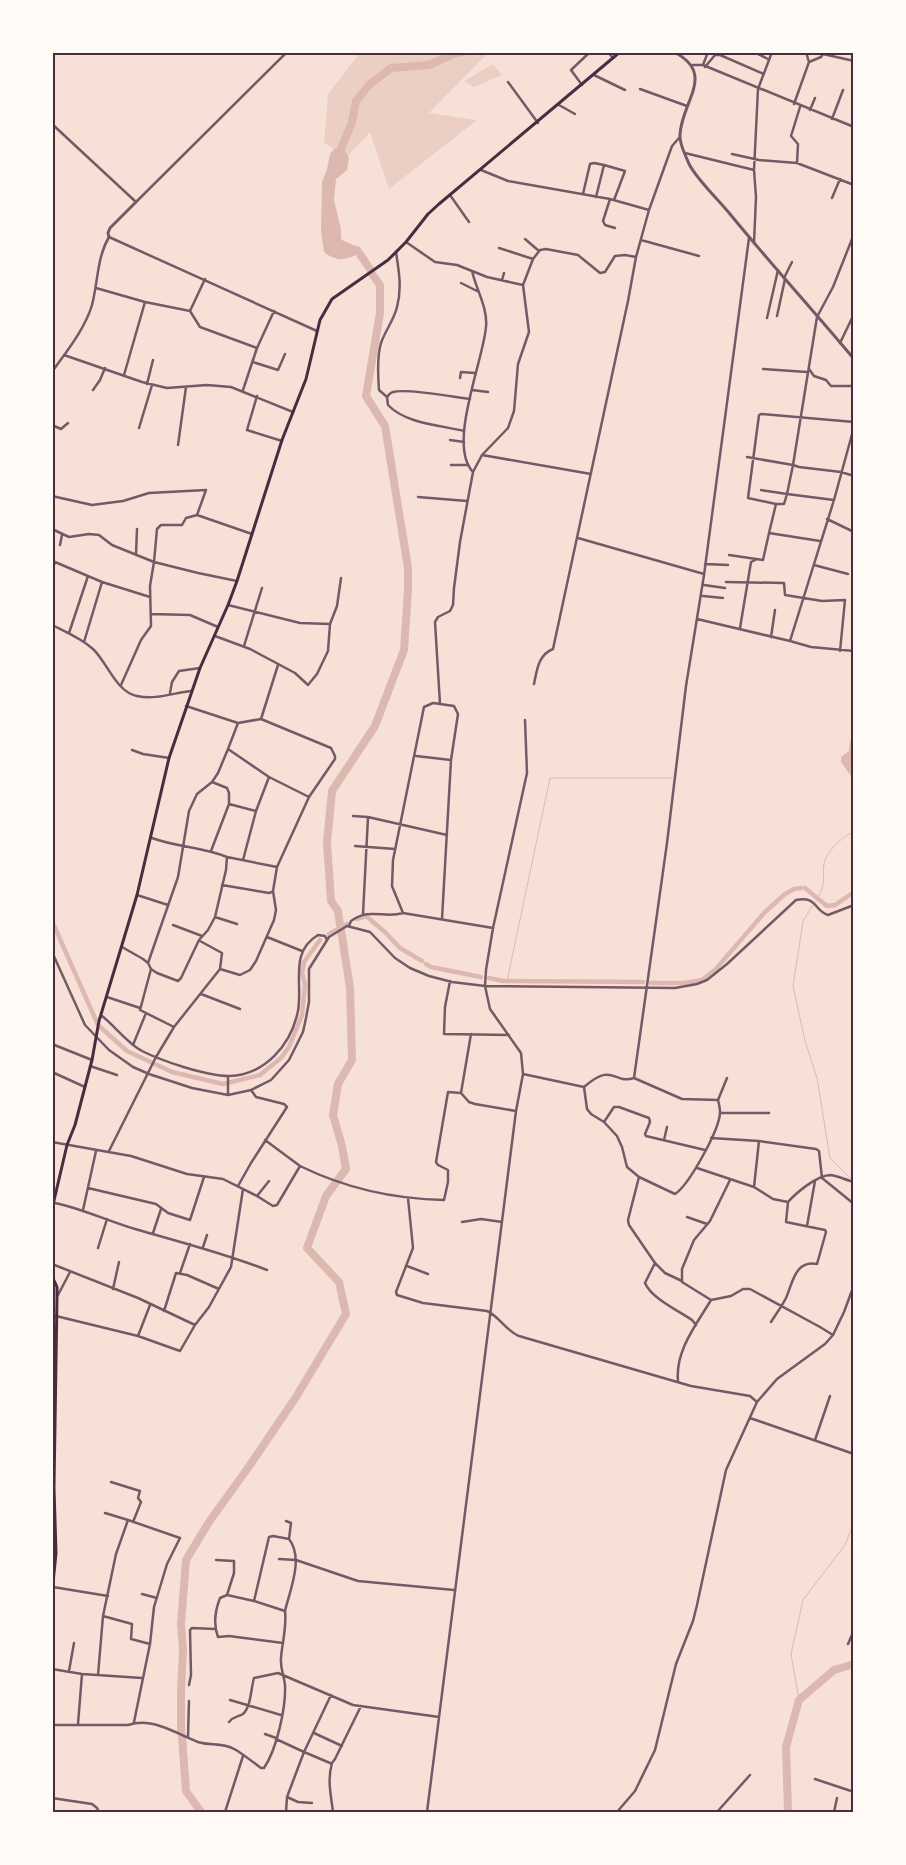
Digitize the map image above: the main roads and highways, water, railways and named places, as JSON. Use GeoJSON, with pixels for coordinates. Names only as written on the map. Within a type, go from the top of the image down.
{"type":"FeatureCollection","features":[{"type":"Feature","properties":{"kind":"main road"},"geometry":{"type":"LineString","coordinates":[[52,1209],[55,1203],[54,1197],[67,1145],[75,1125],[92,1060],[99,1021],[122,947],[152,838],[169,758],[200,668],[237,581],[282,442],[310,366],[317,331],[324,310],[332,299],[388,260],[406,242],[428,214],[620,52]]}},
{"type":"Feature","properties":{"kind":"main road"},"geometry":{"type":"LineString","coordinates":[[52,1276],[57,1287],[54,1488],[56,1553],[52,1593]]}},
{"type":"Feature","properties":{"kind":"waterway"},"geometry":{"type":"LineString","coordinates":[[337,159],[352,122],[356,101],[370,84],[391,68],[429,65],[462,52]]}},
{"type":"Feature","properties":{"kind":"waterway"},"geometry":{"type":"LineString","coordinates":[[350,249],[357,250],[370,269]]}},
{"type":"Feature","properties":{"kind":"waterway"},"geometry":{"type":"LineString","coordinates":[[340,925],[338,911],[331,901],[327,842],[332,791],[375,726],[404,650],[408,590],[408,568],[385,426],[366,396],[380,313],[380,285],[372,274]]}},
{"type":"Feature","properties":{"kind":"waterway"},"geometry":{"type":"LineString","coordinates":[[507,981],[550,778],[672,778]]}},
{"type":"Feature","properties":{"kind":"waterway"},"geometry":{"type":"LineString","coordinates":[[819,896],[824,881],[824,862],[828,854],[838,843],[854,831]]}},
{"type":"Feature","properties":{"kind":"waterway"},"geometry":{"type":"LineString","coordinates":[[651,983],[684,983],[702,980],[715,970],[765,912],[785,894],[794,889],[801,888]]}},
{"type":"Feature","properties":{"kind":"waterway"},"geometry":{"type":"LineString","coordinates":[[805,888],[827,906],[835,905],[854,892]]}},
{"type":"Feature","properties":{"kind":"waterway"},"geometry":{"type":"LineString","coordinates":[[813,905],[803,921],[793,986],[805,1041],[817,1078],[830,1158],[853,1181]]}},
{"type":"Feature","properties":{"kind":"waterway"},"geometry":{"type":"LineString","coordinates":[[357,919],[366,916],[400,948],[422,961]]}},
{"type":"Feature","properties":{"kind":"waterway"},"geometry":{"type":"LineString","coordinates":[[52,921],[98,1025],[127,1051],[172,1072],[223,1084],[260,1075],[281,1058],[289,1047],[302,1015],[305,985],[302,973],[304,962],[320,940]]}},
{"type":"Feature","properties":{"kind":"waterway"},"geometry":{"type":"LineString","coordinates":[[329,934],[347,924]]}},
{"type":"Feature","properties":{"kind":"waterway"},"geometry":{"type":"LineString","coordinates":[[181,1732],[183,1650],[181,1624],[186,1560],[209,1522],[296,1397],[346,1314],[339,1282],[307,1248],[326,1196],[346,1169],[333,1115],[338,1084],[352,1060],[350,988],[341,930]]}},
{"type":"Feature","properties":{"kind":"waterway"},"geometry":{"type":"LineString","coordinates":[[426,964],[431,967],[481,977]]}},
{"type":"Feature","properties":{"kind":"waterway"},"geometry":{"type":"LineString","coordinates":[[489,978],[503,981],[643,982]]}},
{"type":"Feature","properties":{"kind":"waterway"},"geometry":{"type":"LineString","coordinates":[[799,1700],[791,1654],[803,1600],[845,1545],[854,1522]]}},
{"type":"Feature","properties":{"kind":"waterway"},"geometry":{"type":"LineString","coordinates":[[788,1812],[786,1747],[799,1700],[834,1670],[854,1664]]}},
{"type":"Feature","properties":{"kind":"waterway"},"geometry":{"type":"LineString","coordinates":[[182,1736],[186,1791],[201,1812]]}}]}
